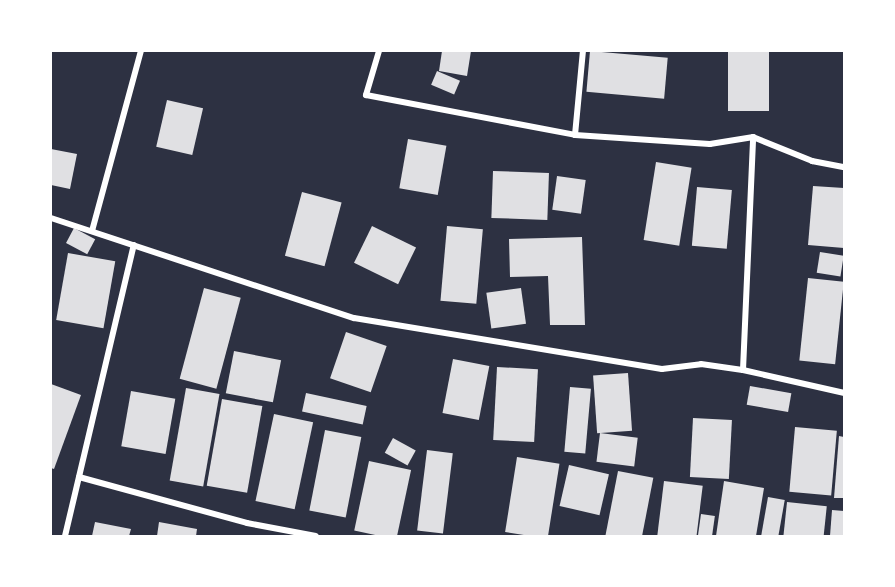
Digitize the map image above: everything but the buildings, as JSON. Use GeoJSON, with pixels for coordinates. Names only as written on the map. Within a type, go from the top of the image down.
{"type":"FeatureCollection","features":[{"type":"Feature","properties":{"kind":"street"},"geometry":{"type":"LineString","coordinates":[[92,231],[141,51]]}},
{"type":"Feature","properties":{"kind":"street"},"geometry":{"type":"LineString","coordinates":[[379,51],[366,95],[575,135],[710,144],[753,137],[812,160],[844,168]]}},
{"type":"Feature","properties":{"kind":"street"},"geometry":{"type":"LineString","coordinates":[[575,135],[583,51]]}},
{"type":"Feature","properties":{"kind":"street"},"geometry":{"type":"LineString","coordinates":[[743,370],[753,137]]}},
{"type":"Feature","properties":{"kind":"street"},"geometry":{"type":"LineString","coordinates":[[51,218],[354,318],[663,369],[701,364],[743,370],[844,393]]}},
{"type":"Feature","properties":{"kind":"street"},"geometry":{"type":"LineString","coordinates":[[65,536],[134,245]]}},
{"type":"Feature","properties":{"kind":"street"},"geometry":{"type":"LineString","coordinates":[[79,477],[247,523],[316,536]]}}]}
